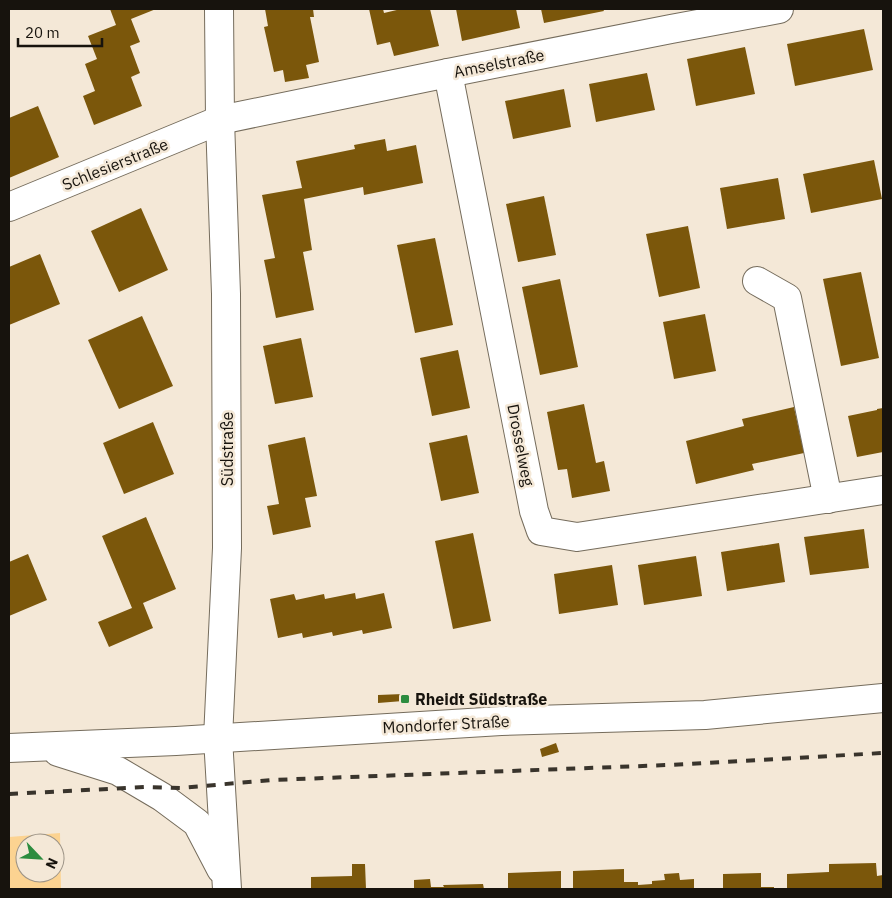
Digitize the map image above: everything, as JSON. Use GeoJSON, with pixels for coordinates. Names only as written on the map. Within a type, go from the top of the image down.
{"type":"FeatureCollection","features":[{"type":"Feature","properties":{"kind":"street","name":"Südstraße"},"geometry":{"type":"LineString","coordinates":[[219,9],[220,120],[226,294],[227,548],[218,738],[226,884]]}},
{"type":"Feature","properties":{"kind":"street","name":"Amselstraße"},"geometry":{"type":"LineString","coordinates":[[220,120],[448,73],[779,9]]}},
{"type":"Feature","properties":{"kind":"street","name":"Drosselweg"},"geometry":{"type":"LineString","coordinates":[[448,73],[534,511],[541,531],[577,536],[883,490]]}},
{"type":"Feature","properties":{"kind":"street","name":"Schlesierstraße"},"geometry":{"type":"LineString","coordinates":[[9,207],[220,120]]}},
{"type":"Feature","properties":{"kind":"street"},"geometry":{"type":"LineString","coordinates":[[758,281],[787,298],[828,499]]}},
{"type":"Feature","properties":{"kind":"street","name":"Mondorfer Straße"},"geometry":{"type":"LineString","coordinates":[[9,748],[501,721],[705,715],[883,698]]}},
{"type":"Feature","properties":{"kind":"street"},"geometry":{"type":"LineString","coordinates":[[38,746],[118,771],[162,797],[197,823],[226,884]]}},
{"type":"Feature","properties":{"kind":"shaded area"},"geometry":{"type":"Polygon","coordinates":[[[9,837],[15,837],[15,883],[61,883],[61,889],[9,889],[9,837]]]}},
{"type":"Feature","properties":{"kind":"building"},"geometry":{"type":"Polygon","coordinates":[[[110,9],[156,9],[131,19],[140,42],[130,46],[140,73],[131,77],[142,106],[94,125],[83,96],[95,91],[85,64],[97,59],[88,36],[116,25],[110,9]]]}},
{"type":"Feature","properties":{"kind":"building"},"geometry":{"type":"Polygon","coordinates":[[[265,9],[313,9],[314,17],[310,17],[319,62],[306,65],[309,78],[285,82],[283,70],[274,72],[264,27],[268,26],[265,9]]]}},
{"type":"Feature","properties":{"kind":"building"},"geometry":{"type":"Polygon","coordinates":[[[369,9],[383,9],[384,13],[401,9],[430,9],[439,46],[394,56],[390,42],[377,45],[369,9]]]}},
{"type":"Feature","properties":{"kind":"building"},"geometry":{"type":"Polygon","coordinates":[[[456,9],[516,9],[520,28],[462,41],[456,9]]]}},
{"type":"Feature","properties":{"kind":"building"},"geometry":{"type":"Polygon","coordinates":[[[541,9],[603,9],[604,11],[544,23],[541,9]]]}},
{"type":"Feature","properties":{"kind":"building"},"geometry":{"type":"Polygon","coordinates":[[[864,29],[873,70],[795,86],[787,44],[864,29]]]}},
{"type":"Feature","properties":{"kind":"building"},"geometry":{"type":"Polygon","coordinates":[[[745,47],[755,94],[696,106],[687,59],[745,47]]]}},
{"type":"Feature","properties":{"kind":"building"},"geometry":{"type":"Polygon","coordinates":[[[647,73],[655,110],[596,122],[589,84],[647,73]]]}},
{"type":"Feature","properties":{"kind":"building"},"geometry":{"type":"Polygon","coordinates":[[[564,89],[571,127],[513,139],[505,101],[564,89]]]}},
{"type":"Feature","properties":{"kind":"building"},"geometry":{"type":"Polygon","coordinates":[[[38,106],[59,157],[9,178],[9,118],[38,106]]]}},
{"type":"Feature","properties":{"kind":"building"},"geometry":{"type":"Polygon","coordinates":[[[385,139],[387,151],[416,145],[423,183],[364,195],[363,187],[304,199],[312,250],[303,252],[314,310],[276,318],[264,260],[275,258],[262,195],[302,188],[296,161],[355,149],[354,145],[385,139]]]}},
{"type":"Feature","properties":{"kind":"building"},"geometry":{"type":"Polygon","coordinates":[[[874,160],[882,199],[811,213],[803,174],[874,160]]]}},
{"type":"Feature","properties":{"kind":"building"},"geometry":{"type":"Polygon","coordinates":[[[778,178],[785,219],[727,229],[720,188],[778,178]]]}},
{"type":"Feature","properties":{"kind":"building"},"geometry":{"type":"Polygon","coordinates":[[[544,196],[556,255],[518,262],[506,204],[544,196]]]}},
{"type":"Feature","properties":{"kind":"building"},"geometry":{"type":"Polygon","coordinates":[[[141,208],[168,270],[119,292],[91,231],[141,208]]]}},
{"type":"Feature","properties":{"kind":"building"},"geometry":{"type":"Polygon","coordinates":[[[688,226],[700,288],[659,297],[646,234],[688,226]]]}},
{"type":"Feature","properties":{"kind":"building"},"geometry":{"type":"Polygon","coordinates":[[[435,238],[453,325],[415,333],[397,245],[435,238]]]}},
{"type":"Feature","properties":{"kind":"building"},"geometry":{"type":"Polygon","coordinates":[[[40,254],[60,304],[9,325],[9,267],[40,254]]]}},
{"type":"Feature","properties":{"kind":"building"},"geometry":{"type":"Polygon","coordinates":[[[861,272],[879,358],[841,366],[823,279],[861,272]]]}},
{"type":"Feature","properties":{"kind":"building"},"geometry":{"type":"Polygon","coordinates":[[[560,279],[578,367],[540,375],[522,287],[560,279]]]}},
{"type":"Feature","properties":{"kind":"building"},"geometry":{"type":"Polygon","coordinates":[[[705,314],[716,371],[674,379],[663,322],[705,314]]]}},
{"type":"Feature","properties":{"kind":"building"},"geometry":{"type":"Polygon","coordinates":[[[142,316],[173,386],[119,409],[88,340],[142,316]]]}},
{"type":"Feature","properties":{"kind":"building"},"geometry":{"type":"Polygon","coordinates":[[[301,338],[313,397],[275,404],[263,346],[301,338]]]}},
{"type":"Feature","properties":{"kind":"building"},"geometry":{"type":"Polygon","coordinates":[[[458,350],[470,408],[432,416],[420,358],[458,350]]]}},
{"type":"Feature","properties":{"kind":"building"},"geometry":{"type":"Polygon","coordinates":[[[584,404],[596,463],[604,461],[610,491],[572,498],[567,469],[558,470],[547,412],[584,404]]]}},
{"type":"Feature","properties":{"kind":"building"},"geometry":{"type":"Polygon","coordinates":[[[794,407],[804,453],[752,464],[754,470],[696,484],[686,441],[744,426],[742,419],[794,407]]]}},
{"type":"Feature","properties":{"kind":"building"},"geometry":{"type":"Polygon","coordinates":[[[883,408],[883,452],[857,457],[848,416],[883,408]]]}},
{"type":"Feature","properties":{"kind":"building"},"geometry":{"type":"Polygon","coordinates":[[[153,422],[174,474],[124,494],[103,443],[153,422]]]}},
{"type":"Feature","properties":{"kind":"building"},"geometry":{"type":"Polygon","coordinates":[[[467,435],[479,493],[441,501],[429,443],[467,435]]]}},
{"type":"Feature","properties":{"kind":"building"},"geometry":{"type":"Polygon","coordinates":[[[305,437],[317,496],[305,498],[311,527],[273,535],[267,506],[279,504],[268,445],[305,437]]]}},
{"type":"Feature","properties":{"kind":"building"},"geometry":{"type":"Polygon","coordinates":[[[146,517],[176,589],[143,603],[153,628],[109,647],[98,622],[132,608],[102,536],[146,517]]]}},
{"type":"Feature","properties":{"kind":"building"},"geometry":{"type":"Polygon","coordinates":[[[864,529],[869,568],[810,575],[804,537],[864,529]]]}},
{"type":"Feature","properties":{"kind":"building"},"geometry":{"type":"Polygon","coordinates":[[[473,533],[491,621],[453,629],[435,541],[473,533]]]}},
{"type":"Feature","properties":{"kind":"building"},"geometry":{"type":"Polygon","coordinates":[[[779,543],[785,582],[727,591],[721,552],[779,543]]]}},
{"type":"Feature","properties":{"kind":"building"},"geometry":{"type":"Polygon","coordinates":[[[28,554],[47,600],[9,616],[9,562],[28,554]]]}},
{"type":"Feature","properties":{"kind":"building"},"geometry":{"type":"Polygon","coordinates":[[[696,556],[702,596],[644,605],[638,565],[696,556]]]}},
{"type":"Feature","properties":{"kind":"building"},"geometry":{"type":"Polygon","coordinates":[[[612,565],[618,605],[559,614],[554,574],[612,565]]]}},
{"type":"Feature","properties":{"kind":"building"},"geometry":{"type":"Polygon","coordinates":[[[355,593],[356,599],[384,593],[392,628],[363,634],[362,630],[333,636],[332,632],[303,638],[302,633],[278,638],[270,599],[294,594],[296,600],[324,594],[325,599],[355,593]]]}},
{"type":"Feature","properties":{"kind":"building"},"geometry":{"type":"Polygon","coordinates":[[[403,694],[403,701],[378,703],[378,695],[403,694]]]}},
{"type":"Feature","properties":{"kind":"building"},"geometry":{"type":"Polygon","coordinates":[[[556,743],[559,752],[542,757],[540,749],[556,743]]]}},
{"type":"Feature","properties":{"kind":"building"},"geometry":{"type":"Polygon","coordinates":[[[876,863],[877,876],[883,875],[883,889],[787,889],[787,874],[829,872],[829,864],[876,863]]]}},
{"type":"Feature","properties":{"kind":"building"},"geometry":{"type":"Polygon","coordinates":[[[352,864],[365,864],[366,889],[311,889],[311,877],[352,876],[352,864]]]}},
{"type":"Feature","properties":{"kind":"building"},"geometry":{"type":"Polygon","coordinates":[[[624,869],[624,882],[638,882],[638,885],[652,884],[652,881],[665,880],[664,874],[679,873],[680,880],[694,879],[694,889],[573,889],[573,871],[624,869]]]}},
{"type":"Feature","properties":{"kind":"building"},"geometry":{"type":"Polygon","coordinates":[[[561,871],[561,889],[508,889],[508,873],[561,871]]]}},
{"type":"Feature","properties":{"kind":"building"},"geometry":{"type":"Polygon","coordinates":[[[761,873],[761,887],[774,887],[774,889],[723,889],[723,874],[761,873]]]}},
{"type":"Feature","properties":{"kind":"building"},"geometry":{"type":"Polygon","coordinates":[[[430,879],[431,887],[483,884],[484,889],[414,889],[414,880],[430,879]]]}},
{"type":"Feature","properties":{"kind":"railway"},"geometry":{"type":"LineString","coordinates":[[9,794],[146,787],[180,788],[272,780],[668,765],[883,753]]}},
{"type":"Feature","properties":{"kind":"place","name":"Rheidt Südstraße"},"geometry":{"type":"Point","coordinates":[405,699]}}]}
